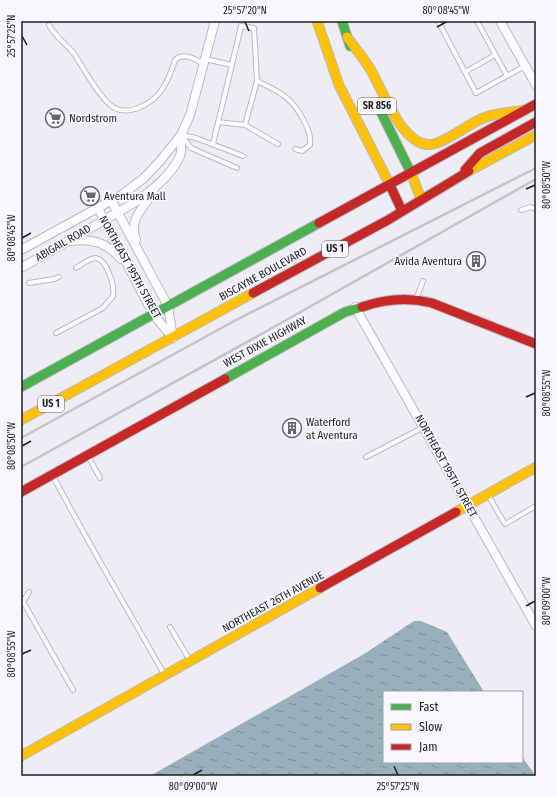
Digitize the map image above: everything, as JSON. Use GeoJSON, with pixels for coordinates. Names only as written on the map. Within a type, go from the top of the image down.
{"type":"FeatureCollection","features":[{"type":"Feature","properties":{"kind":"main road","name":"SR 856"},"geometry":{"type":"LineString","coordinates":[[317,21],[328,57],[345,100],[390,185],[402,211]]}},
{"type":"Feature","properties":{"kind":"main road"},"geometry":{"type":"LineString","coordinates":[[342,21],[362,74]]}},
{"type":"Feature","properties":{"kind":"main road"},"geometry":{"type":"LineString","coordinates":[[347,37],[369,68],[388,105],[401,126],[420,142],[428,145],[436,144],[486,117],[525,110]]}},
{"type":"Feature","properties":{"kind":"main road","name":"SR 856"},"geometry":{"type":"LineString","coordinates":[[374,100],[411,173],[421,199]]}},
{"type":"Feature","properties":{"kind":"main road","name":"BISCAYNE BOULEVARD"},"geometry":{"type":"LineString","coordinates":[[21,387],[536,104]]}},
{"type":"Feature","properties":{"kind":"main road"},"geometry":{"type":"LineString","coordinates":[[458,178],[480,153],[536,122]]}},
{"type":"Feature","properties":{"kind":"main road","name":"BISCAYNE BOULEVARD"},"geometry":{"type":"LineString","coordinates":[[21,420],[173,338],[536,135]]}},
{"type":"Feature","properties":{"kind":"main road","name":"WEST DIXIE HIGHWAY"},"geometry":{"type":"LineString","coordinates":[[21,492],[184,400],[355,308],[386,300],[416,299],[432,303],[536,344]]}},
{"type":"Feature","properties":{"kind":"main road","name":"NORTHEAST 26TH AVENUE"},"geometry":{"type":"LineString","coordinates":[[21,756],[536,468]]}},
{"type":"Feature","properties":{"kind":"street","name":"ABIGAIL ROAD"},"geometry":{"type":"LineString","coordinates":[[21,250],[98,208],[144,178],[181,135],[190,115],[215,21]]}},
{"type":"Feature","properties":{"kind":"street"},"geometry":{"type":"LineString","coordinates":[[500,21],[536,85]]}},
{"type":"Feature","properties":{"kind":"street","name":"ABIGAIL ROAD"},"geometry":{"type":"LineString","coordinates":[[21,267],[134,203],[157,185],[171,170],[180,155],[181,135]]}},
{"type":"Feature","properties":{"kind":"street"},"geometry":{"type":"LineString","coordinates":[[142,258],[134,235],[134,220],[138,211],[150,198],[157,185]]}},
{"type":"Feature","properties":{"kind":"street","name":"NORTHEAST 195TH STREET"},"geometry":{"type":"LineString","coordinates":[[111,200],[168,306],[173,338]]}},
{"type":"Feature","properties":{"kind":"street","name":"NORTHEAST 195TH STREET"},"geometry":{"type":"LineString","coordinates":[[98,208],[153,314],[173,338]]}},
{"type":"Feature","properties":{"kind":"street"},"geometry":{"type":"LineString","coordinates":[[65,242],[84,239],[99,242],[116,253],[128,267]]}},
{"type":"Feature","properties":{"kind":"street","name":"NORTHEAST 195TH STREET"},"geometry":{"type":"LineString","coordinates":[[355,308],[536,626]]}},
{"type":"Feature","properties":{"kind":"lane"},"geometry":{"type":"LineString","coordinates":[[438,21],[476,93],[525,66]]}},
{"type":"Feature","properties":{"kind":"lane"},"geometry":{"type":"LineString","coordinates":[[477,21],[507,76]]}},
{"type":"Feature","properties":{"kind":"lane"},"geometry":{"type":"LineString","coordinates":[[49,25],[52,32],[72,51],[105,100],[112,107],[122,110],[133,110],[154,99],[162,89],[175,60],[179,57],[183,56],[232,65]]}},
{"type":"Feature","properties":{"kind":"lane"},"geometry":{"type":"LineString","coordinates":[[213,144],[241,26],[254,28],[257,81],[245,125]]}},
{"type":"Feature","properties":{"kind":"lane"},"geometry":{"type":"LineString","coordinates":[[465,72],[495,55]]}},
{"type":"Feature","properties":{"kind":"lane"},"geometry":{"type":"LineString","coordinates":[[257,81],[289,98],[300,112],[311,138],[310,145],[302,151],[295,149]]}},
{"type":"Feature","properties":{"kind":"lane"},"geometry":{"type":"LineString","coordinates":[[218,122],[245,125],[278,144]]}},
{"type":"Feature","properties":{"kind":"lane"},"geometry":{"type":"LineString","coordinates":[[181,135],[196,138],[243,156]]}},
{"type":"Feature","properties":{"kind":"lane"},"geometry":{"type":"LineString","coordinates":[[181,135],[191,148],[236,168]]}},
{"type":"Feature","properties":{"kind":"lane"},"geometry":{"type":"LineString","coordinates":[[521,210],[531,207],[536,209]]}},
{"type":"Feature","properties":{"kind":"lane"},"geometry":{"type":"LineString","coordinates":[[56,334],[103,308],[113,296],[113,282],[102,262],[97,258],[92,258],[76,268]]}},
{"type":"Feature","properties":{"kind":"lane"},"geometry":{"type":"LineString","coordinates":[[30,283],[60,277]]}},
{"type":"Feature","properties":{"kind":"lane"},"geometry":{"type":"LineString","coordinates":[[416,299],[423,281]]}},
{"type":"Feature","properties":{"kind":"lane"},"geometry":{"type":"LineString","coordinates":[[366,457],[424,427]]}},
{"type":"Feature","properties":{"kind":"lane"},"geometry":{"type":"LineString","coordinates":[[88,455],[100,478]]}},
{"type":"Feature","properties":{"kind":"lane"},"geometry":{"type":"LineString","coordinates":[[52,475],[84,535],[107,572],[165,676]]}},
{"type":"Feature","properties":{"kind":"lane"},"geometry":{"type":"LineString","coordinates":[[488,495],[504,524],[536,506]]}},
{"type":"Feature","properties":{"kind":"lane"},"geometry":{"type":"LineString","coordinates":[[29,592],[22,600],[73,690]]}},
{"type":"Feature","properties":{"kind":"lane"},"geometry":{"type":"LineString","coordinates":[[170,626],[190,662]]}},
{"type":"Feature","properties":{"kind":"water"},"geometry":{"type":"Polygon","coordinates":[[[414,621],[421,621],[447,632],[483,691],[383,691],[383,763],[523,763],[523,758],[536,776],[150,776],[364,654],[414,621]]]}},
{"type":"Feature","properties":{"kind":"railway"},"geometry":{"type":"LineString","coordinates":[[21,438],[236,320],[536,168]]}},
{"type":"Feature","properties":{"kind":"railway"},"geometry":{"type":"LineString","coordinates":[[21,467],[265,332],[536,179]]}},
{"type":"Feature","properties":{"kind":"traffic: fast"},"geometry":{"type":"LineString","coordinates":[[342,21],[350,46]]}},
{"type":"Feature","properties":{"kind":"traffic: fast"},"geometry":{"type":"LineString","coordinates":[[379,108],[411,173]]}},
{"type":"Feature","properties":{"kind":"traffic: fast"},"geometry":{"type":"LineString","coordinates":[[21,387],[319,223]]}},
{"type":"Feature","properties":{"kind":"traffic: fast"},"geometry":{"type":"LineString","coordinates":[[225,379],[345,312],[362,307]]}},
{"type":"Feature","properties":{"kind":"traffic: slow"},"geometry":{"type":"LineString","coordinates":[[317,21],[339,85],[390,185]]}},
{"type":"Feature","properties":{"kind":"traffic: slow"},"geometry":{"type":"LineString","coordinates":[[347,37],[369,67],[404,130],[414,139],[425,144],[437,143],[486,117],[525,110]]}},
{"type":"Feature","properties":{"kind":"traffic: slow"},"geometry":{"type":"LineString","coordinates":[[469,171],[536,135]]}},
{"type":"Feature","properties":{"kind":"traffic: slow"},"geometry":{"type":"LineString","coordinates":[[411,173],[421,199]]}},
{"type":"Feature","properties":{"kind":"traffic: slow"},"geometry":{"type":"LineString","coordinates":[[21,420],[253,293]]}},
{"type":"Feature","properties":{"kind":"traffic: slow"},"geometry":{"type":"LineString","coordinates":[[456,512],[536,467]]}},
{"type":"Feature","properties":{"kind":"traffic: slow"},"geometry":{"type":"LineString","coordinates":[[21,756],[320,588]]}},
{"type":"Feature","properties":{"kind":"traffic: jam"},"geometry":{"type":"LineString","coordinates":[[319,223],[536,104]]}},
{"type":"Feature","properties":{"kind":"traffic: jam"},"geometry":{"type":"LineString","coordinates":[[465,170],[480,153],[536,122]]}},
{"type":"Feature","properties":{"kind":"traffic: jam"},"geometry":{"type":"LineString","coordinates":[[253,293],[388,220],[469,171]]}},
{"type":"Feature","properties":{"kind":"traffic: jam"},"geometry":{"type":"LineString","coordinates":[[390,185],[402,211]]}},
{"type":"Feature","properties":{"kind":"traffic: jam"},"geometry":{"type":"LineString","coordinates":[[362,307],[379,302],[397,300],[423,301],[432,303],[536,344]]}},
{"type":"Feature","properties":{"kind":"traffic: jam"},"geometry":{"type":"LineString","coordinates":[[21,492],[225,379]]}},
{"type":"Feature","properties":{"kind":"traffic: jam"},"geometry":{"type":"LineString","coordinates":[[320,588],[456,512]]}},
{"type":"Feature","properties":{"kind":"place","name":"Nordstrom"},"geometry":{"type":"Point","coordinates":[55,118]}},
{"type":"Feature","properties":{"kind":"place","name":"Aventura Mall"},"geometry":{"type":"Point","coordinates":[90,196]}},
{"type":"Feature","properties":{"kind":"place","name":"Avida Aventura"},"geometry":{"type":"Point","coordinates":[476,261]}},
{"type":"Feature","properties":{"kind":"place","name":"Waterford at Aventura"},"geometry":{"type":"Point","coordinates":[292,428]}}]}
